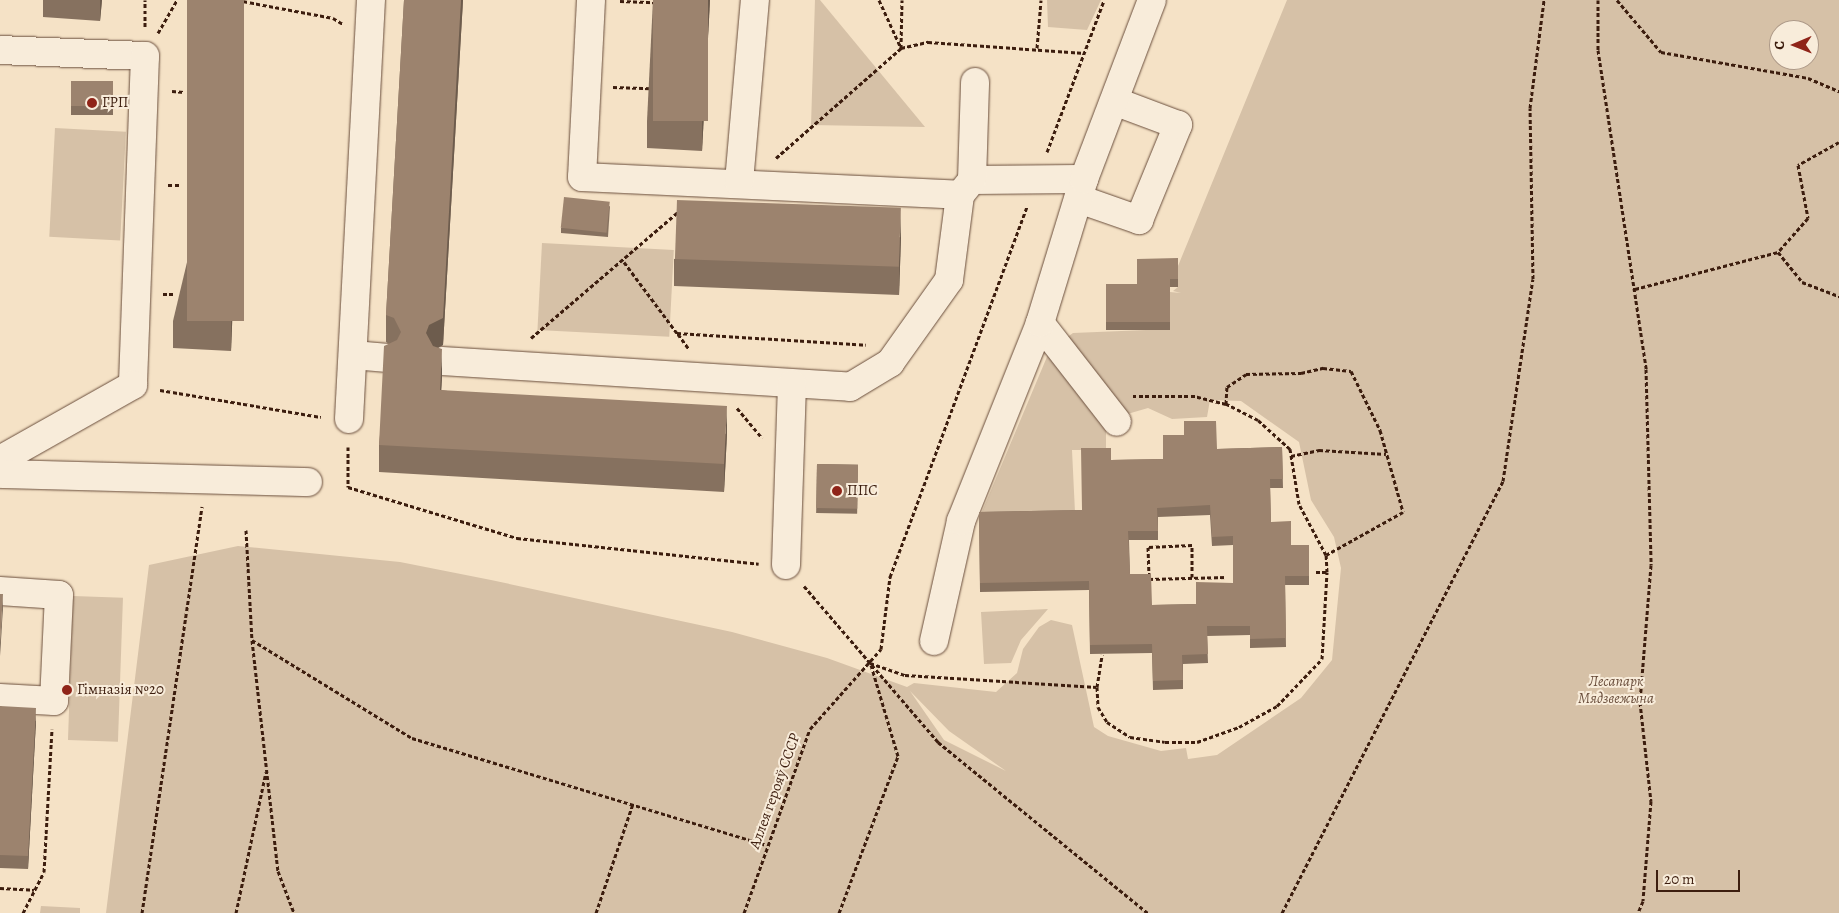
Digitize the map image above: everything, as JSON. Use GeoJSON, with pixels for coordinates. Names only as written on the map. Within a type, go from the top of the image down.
{"type":"FeatureCollection","features":[{"type":"Feature","properties":{"kind":"lane"},"geometry":{"type":"LineString","coordinates":[[349,419],[371,0]]}},
{"type":"Feature","properties":{"kind":"lane"},"geometry":{"type":"LineString","coordinates":[[591,0],[582,177],[966,188],[1035,182],[1081,189],[1139,220],[1178,125],[1114,101]]}},
{"type":"Feature","properties":{"kind":"lane"},"geometry":{"type":"LineString","coordinates":[[739,182],[755,0]]}},
{"type":"Feature","properties":{"kind":"lane"},"geometry":{"type":"LineString","coordinates":[[934,641],[961,520],[1040,323],[1081,189],[1152,0]]}},
{"type":"Feature","properties":{"kind":"lane"},"geometry":{"type":"LineString","coordinates":[[0,50],[146,56],[133,385],[0,460]]}},
{"type":"Feature","properties":{"kind":"lane"},"geometry":{"type":"LineString","coordinates":[[442,361],[850,387],[890,363],[904,347],[949,280],[966,188],[975,82]]}},
{"type":"Feature","properties":{"kind":"lane"},"geometry":{"type":"LineString","coordinates":[[1040,323],[1117,422]]}},
{"type":"Feature","properties":{"kind":"lane"},"geometry":{"type":"LineString","coordinates":[[353,355],[385,358]]}},
{"type":"Feature","properties":{"kind":"lane"},"geometry":{"type":"LineString","coordinates":[[786,565],[792,384]]}},
{"type":"Feature","properties":{"kind":"lane"},"geometry":{"type":"LineString","coordinates":[[0,474],[308,482]]}},
{"type":"Feature","properties":{"kind":"lane"},"geometry":{"type":"LineString","coordinates":[[0,591],[59,595],[54,701],[0,698]]}},
{"type":"Feature","properties":{"kind":"path"},"geometry":{"type":"LineString","coordinates":[[146,56],[177,0]]}},
{"type":"Feature","properties":{"kind":"path"},"geometry":{"type":"LineString","coordinates":[[237,0],[333,18]]}},
{"type":"Feature","properties":{"kind":"path"},"geometry":{"type":"LineString","coordinates":[[591,0],[654,2]]}},
{"type":"Feature","properties":{"kind":"path"},"geometry":{"type":"LineString","coordinates":[[878,0],[901,48]]}},
{"type":"Feature","properties":{"kind":"path"},"geometry":{"type":"LineString","coordinates":[[901,48],[902,0]]}},
{"type":"Feature","properties":{"kind":"path"},"geometry":{"type":"LineString","coordinates":[[1037,48],[1041,0]]}},
{"type":"Feature","properties":{"kind":"path","name":"Аллея герояў СССР"},"geometry":{"type":"LineString","coordinates":[[744,913],[766,845],[810,729],[881,650],[890,577],[1104,0]]}},
{"type":"Feature","properties":{"kind":"path"},"geometry":{"type":"LineString","coordinates":[[1282,913],[1503,481],[1534,279],[1530,108],[1544,0]]}},
{"type":"Feature","properties":{"kind":"path"},"geometry":{"type":"LineString","coordinates":[[1598,0],[1598,50],[1646,369],[1651,565],[1640,702],[1651,801],[1643,901],[1638,913]]}},
{"type":"Feature","properties":{"kind":"path"},"geometry":{"type":"LineString","coordinates":[[1617,0],[1662,52],[1808,78],[1839,91]]}},
{"type":"Feature","properties":{"kind":"path"},"geometry":{"type":"LineString","coordinates":[[739,182],[779,156],[901,48],[928,42],[1037,48],[1085,53]]}},
{"type":"Feature","properties":{"kind":"path"},"geometry":{"type":"LineString","coordinates":[[587,86],[650,88]]}},
{"type":"Feature","properties":{"kind":"path"},"geometry":{"type":"LineString","coordinates":[[1635,289],[1778,252],[1808,218],[1798,164],[1839,142]]}},
{"type":"Feature","properties":{"kind":"path"},"geometry":{"type":"LineString","coordinates":[[529,340],[624,262],[684,208]]}},
{"type":"Feature","properties":{"kind":"path"},"geometry":{"type":"LineString","coordinates":[[1778,252],[1802,282],[1839,296]]}},
{"type":"Feature","properties":{"kind":"path"},"geometry":{"type":"LineString","coordinates":[[624,262],[678,333],[904,347]]}},
{"type":"Feature","properties":{"kind":"path"},"geometry":{"type":"LineString","coordinates":[[1226,404],[1228,387],[1246,374],[1294,374],[1323,368],[1351,371],[1386,454],[1403,512],[1326,556]]}},
{"type":"Feature","properties":{"kind":"path"},"geometry":{"type":"LineString","coordinates":[[133,385],[316,417]]}},
{"type":"Feature","properties":{"kind":"path"},"geometry":{"type":"LineString","coordinates":[[1102,654],[1097,687],[1098,707],[1107,722],[1130,737],[1197,742],[1240,727],[1277,706],[1322,659],[1327,572],[1326,556],[1298,504],[1291,456],[1258,420],[1226,404],[1195,396],[1130,396]]}},
{"type":"Feature","properties":{"kind":"path"},"geometry":{"type":"LineString","coordinates":[[349,419],[348,487],[517,538],[786,565],[938,742],[1148,913]]}},
{"type":"Feature","properties":{"kind":"path"},"geometry":{"type":"LineString","coordinates":[[1291,456],[1319,450],[1386,454]]}},
{"type":"Feature","properties":{"kind":"path"},"geometry":{"type":"LineString","coordinates":[[142,913],[204,480]]}},
{"type":"Feature","properties":{"kind":"path"},"geometry":{"type":"LineString","coordinates":[[246,530],[252,640],[278,871],[294,913]]}},
{"type":"Feature","properties":{"kind":"path"},"geometry":{"type":"LineString","coordinates":[[1192,577],[1192,545],[1148,547],[1149,579],[1227,577]]}},
{"type":"Feature","properties":{"kind":"path"},"geometry":{"type":"LineString","coordinates":[[1316,572],[1327,572]]}},
{"type":"Feature","properties":{"kind":"path"},"geometry":{"type":"LineString","coordinates":[[252,640],[412,738],[766,845]]}},
{"type":"Feature","properties":{"kind":"path"},"geometry":{"type":"LineString","coordinates":[[870,662],[904,675],[1097,687]]}},
{"type":"Feature","properties":{"kind":"path"},"geometry":{"type":"LineString","coordinates":[[839,913],[898,756],[870,662]]}},
{"type":"Feature","properties":{"kind":"path"},"geometry":{"type":"LineString","coordinates":[[23,913],[44,872],[54,701]]}},
{"type":"Feature","properties":{"kind":"path"},"geometry":{"type":"LineString","coordinates":[[236,913],[267,769]]}},
{"type":"Feature","properties":{"kind":"path"},"geometry":{"type":"LineString","coordinates":[[596,913],[633,804]]}},
{"type":"Feature","properties":{"kind":"path"},"geometry":{"type":"LineString","coordinates":[[0,888],[34,890]]}},
{"type":"Feature","properties":{"kind":"green space"},"geometry":{"type":"Polygon","coordinates":[[[815,0],[820,0],[925,127],[811,125],[815,0]]]}},
{"type":"Feature","properties":{"kind":"green space"},"geometry":{"type":"Polygon","coordinates":[[[1047,0],[1101,0],[1087,30],[1048,27],[1047,0]]]}},
{"type":"Feature","properties":{"kind":"green space","name":"Лесапарк Мядзвежына"},"geometry":{"type":"Polygon","coordinates":[[[1287,0],[1839,0],[1839,913],[106,913],[149,565],[238,546],[400,562],[491,580],[732,632],[827,658],[907,687],[914,683],[996,692],[1017,673],[1023,649],[1039,627],[1051,620],[1072,625],[1094,727],[1108,736],[1161,751],[1186,748],[1188,759],[1217,755],[1301,698],[1332,660],[1341,568],[1334,537],[1311,500],[1299,442],[1241,401],[1210,400],[1207,417],[1172,419],[1148,408],[1124,415],[1066,338],[1073,333],[1170,329],[1170,292],[1181,293],[1173,291],[1178,287],[1178,266],[1287,0]],[[910,691],[944,740],[1006,771],[949,731],[910,691]]]}},
{"type":"Feature","properties":{"kind":"green space"},"geometry":{"type":"Polygon","coordinates":[[[55,128],[126,132],[120,241],[49,237],[55,128]]]}},
{"type":"Feature","properties":{"kind":"green space"},"geometry":{"type":"Polygon","coordinates":[[[542,243],[674,250],[669,337],[537,330],[542,243]]]}},
{"type":"Feature","properties":{"kind":"green space"},"geometry":{"type":"Polygon","coordinates":[[[1049,352],[1106,424],[1106,450],[1072,450],[1075,512],[981,514],[1049,352]]]}},
{"type":"Feature","properties":{"kind":"green space"},"geometry":{"type":"Polygon","coordinates":[[[73,596],[123,598],[118,742],[68,740],[73,596]]]}},
{"type":"Feature","properties":{"kind":"green space"},"geometry":{"type":"Polygon","coordinates":[[[1048,609],[1021,640],[1011,663],[984,664],[981,612],[1048,609]]]}},
{"type":"Feature","properties":{"kind":"green space"},"geometry":{"type":"Polygon","coordinates":[[[41,906],[80,908],[80,913],[40,913],[41,906]]]}},
{"type":"Feature","properties":{"kind":"building"},"geometry":{"type":"Polygon","coordinates":[[[187,0],[244,0],[244,321],[187,321],[187,0]]]}},
{"type":"Feature","properties":{"kind":"building"},"geometry":{"type":"Polygon","coordinates":[[[404,0],[461,0],[443,318],[429,325],[426,333],[433,346],[442,349],[440,390],[727,406],[724,464],[379,445],[384,346],[397,340],[401,332],[394,318],[386,315],[404,0]]]}},
{"type":"Feature","properties":{"kind":"building"},"geometry":{"type":"Polygon","coordinates":[[[653,0],[708,0],[708,121],[653,121],[653,0]]]}},
{"type":"Feature","properties":{"kind":"building","name":"ГРП"},"geometry":{"type":"Polygon","coordinates":[[[71,81],[113,81],[113,106],[71,106],[71,81]]]}},
{"type":"Feature","properties":{"kind":"building"},"geometry":{"type":"Polygon","coordinates":[[[564,197],[610,202],[607,233],[561,228],[564,197]]]}},
{"type":"Feature","properties":{"kind":"building"},"geometry":{"type":"Polygon","coordinates":[[[677,200],[901,208],[899,267],[675,259],[677,200]]]}},
{"type":"Feature","properties":{"kind":"building"},"geometry":{"type":"Polygon","coordinates":[[[1178,258],[1178,279],[1170,279],[1170,322],[1106,322],[1106,284],[1137,284],[1137,259],[1178,258]]]}},
{"type":"Feature","properties":{"kind":"building"},"geometry":{"type":"Polygon","coordinates":[[[1184,421],[1216,421],[1217,449],[1282,447],[1283,479],[1270,479],[1271,522],[1291,521],[1291,545],[1309,545],[1309,576],[1285,576],[1286,638],[1250,639],[1250,626],[1207,626],[1208,654],[1182,655],[1183,680],[1153,681],[1152,644],[1090,645],[1089,581],[980,583],[979,512],[1082,510],[1081,448],[1111,448],[1111,460],[1163,459],[1163,435],[1184,435],[1184,421]],[[1210,505],[1157,508],[1158,531],[1128,531],[1130,574],[1151,574],[1152,605],[1196,604],[1196,582],[1233,583],[1233,536],[1212,537],[1210,505]]]}},
{"type":"Feature","properties":{"kind":"building","name":"ППС"},"geometry":{"type":"Polygon","coordinates":[[[817,464],[858,465],[857,509],[816,508],[817,464]]]}},
{"type":"Feature","properties":{"kind":"building"},"geometry":{"type":"Polygon","coordinates":[[[0,594],[3,594],[0,643],[0,594]]]}},
{"type":"Feature","properties":{"kind":"building"},"geometry":{"type":"Polygon","coordinates":[[[0,706],[36,708],[28,856],[0,855],[0,706]]]}},
{"type":"Feature","properties":{"kind":"place","name":"ГРП"},"geometry":{"type":"Point","coordinates":[92,103]}},
{"type":"Feature","properties":{"kind":"place","name":"ППС"},"geometry":{"type":"Point","coordinates":[837,491]}},
{"type":"Feature","properties":{"kind":"place","name":"Гімназія №20"},"geometry":{"type":"Point","coordinates":[67,690]}}]}
